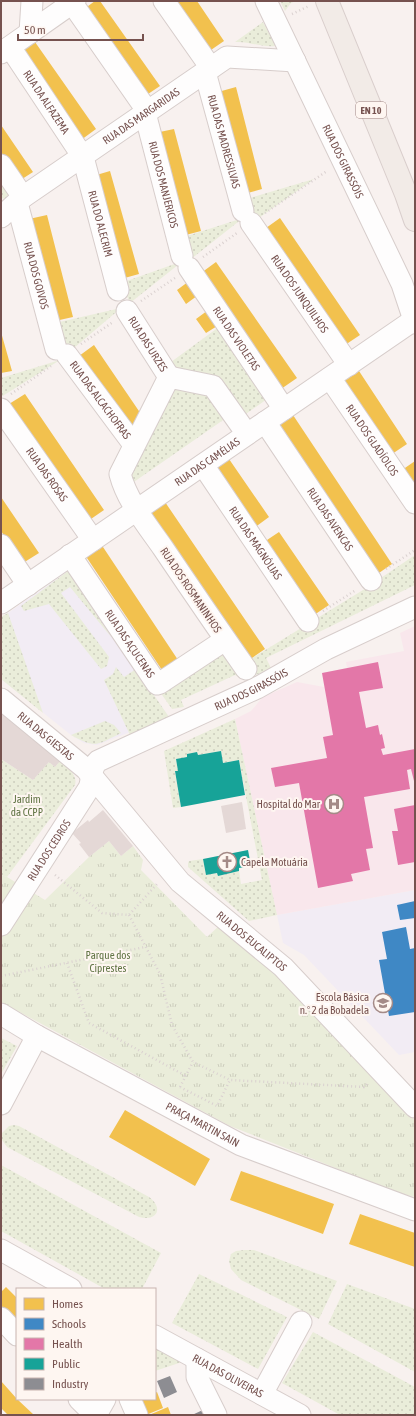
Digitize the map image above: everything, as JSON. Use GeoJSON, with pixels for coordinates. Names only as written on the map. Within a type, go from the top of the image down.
{"type":"FeatureCollection","features":[{"type":"Feature","properties":{"kind":"main road","name":"EN 10"},"geometry":{"type":"LineString","coordinates":[[320,3],[406,194],[415,220]]}},
{"type":"Feature","properties":{"kind":"street"},"geometry":{"type":"LineString","coordinates":[[30,33],[32,1]]}},
{"type":"Feature","properties":{"kind":"street","name":"RUA DAS MADRESSILVAS"},"geometry":{"type":"LineString","coordinates":[[164,1],[208,70],[247,217]]}},
{"type":"Feature","properties":{"kind":"street","name":"RUA DOS GIRASSÓIS"},"geometry":{"type":"LineString","coordinates":[[266,1],[402,284],[414,322]]}},
{"type":"Feature","properties":{"kind":"street"},"geometry":{"type":"LineString","coordinates":[[6,50],[73,2],[146,113]]}},
{"type":"Feature","properties":{"kind":"street","name":"RUA DA ALFAZEMA"},"geometry":{"type":"LineString","coordinates":[[6,50],[83,157]]}},
{"type":"Feature","properties":{"kind":"street","name":"RUA DAS MARGARIDAS"},"geometry":{"type":"LineString","coordinates":[[1,217],[20,200],[227,57],[295,61]]}},
{"type":"Feature","properties":{"kind":"street","name":"RUA DOS MANJERICOS"},"geometry":{"type":"LineString","coordinates":[[146,113],[185,262]]}},
{"type":"Feature","properties":{"kind":"street","name":"RUA DO ALECRIM"},"geometry":{"type":"LineString","coordinates":[[83,157],[118,290]]}},
{"type":"Feature","properties":{"kind":"street","name":"RUA DOS GOIVOS"},"geometry":{"type":"LineString","coordinates":[[1,166],[20,200],[61,352]]}},
{"type":"Feature","properties":{"kind":"street","name":"RUA DOS JUNQUILHOS"},"geometry":{"type":"LineString","coordinates":[[247,217],[349,365]]}},
{"type":"Feature","properties":{"kind":"street","name":"RUA DAS VIOLETAS"},"geometry":{"type":"LineString","coordinates":[[185,262],[284,409]]}},
{"type":"Feature","properties":{"kind":"street","name":"RUA DAS URZES"},"geometry":{"type":"LineString","coordinates":[[127,311],[169,377]]}},
{"type":"Feature","properties":{"kind":"street","name":"RUA DAS CAMÉLIAS"},"geometry":{"type":"LineString","coordinates":[[1,602],[414,322]]}},
{"type":"Feature","properties":{"kind":"street","name":"RUA DAS ALCACHOFRAS"},"geometry":{"type":"LineString","coordinates":[[61,352],[134,446]]}},
{"type":"Feature","properties":{"kind":"street"},"geometry":{"type":"LineString","coordinates":[[134,446],[169,377],[213,386],[247,434]]}},
{"type":"Feature","properties":{"kind":"street","name":"RUA DOS GLADÍOLOS"},"geometry":{"type":"LineString","coordinates":[[330,378],[415,503]]}},
{"type":"Feature","properties":{"kind":"street","name":"RUA DAS ROSAS"},"geometry":{"type":"LineString","coordinates":[[5,402],[93,540]]}},
{"type":"Feature","properties":{"kind":"street","name":"RUA DAS AVENCAS"},"geometry":{"type":"LineString","coordinates":[[265,422],[371,580]]}},
{"type":"Feature","properties":{"kind":"street","name":"RUA DOS ROSMANINHOS"},"geometry":{"type":"LineString","coordinates":[[134,446],[120,474],[124,487],[137,510],[246,669]]}},
{"type":"Feature","properties":{"kind":"street","name":"RUA DAS MAGNÓLIAS"},"geometry":{"type":"LineString","coordinates":[[203,465],[308,621]]}},
{"type":"Feature","properties":{"kind":"street"},"geometry":{"type":"LineString","coordinates":[[1,545],[28,584]]}},
{"type":"Feature","properties":{"kind":"street","name":"RUA DAS AÇUCENAS"},"geometry":{"type":"LineString","coordinates":[[70,555],[157,684],[225,640]]}},
{"type":"Feature","properties":{"kind":"street","name":"RUA DOS GIRASSÓIS"},"geometry":{"type":"LineString","coordinates":[[90,774],[94,764],[98,761],[257,688],[326,649],[415,607]]}},
{"type":"Feature","properties":{"kind":"street","name":"RUA DAS GIESTAS"},"geometry":{"type":"LineString","coordinates":[[1,699],[86,769],[90,774]]}},
{"type":"Feature","properties":{"kind":"street","name":"RUA DOS CEDROS"},"geometry":{"type":"LineString","coordinates":[[1,924],[89,788],[91,783],[90,774]]}},
{"type":"Feature","properties":{"kind":"street","name":"RUA DOS EUCALIPTOS"},"geometry":{"type":"LineString","coordinates":[[90,774],[180,882],[282,967],[415,1107]]}},
{"type":"Feature","properties":{"kind":"street","name":"PRAÇA MARTIN SAIN"},"geometry":{"type":"LineString","coordinates":[[1,1014],[37,1036],[240,1145],[415,1210]]}},
{"type":"Feature","properties":{"kind":"street"},"geometry":{"type":"LineString","coordinates":[[1,1104],[37,1036]]}},
{"type":"Feature","properties":{"kind":"street"},"geometry":{"type":"LineString","coordinates":[[4,1256],[69,1288]]}},
{"type":"Feature","properties":{"kind":"street"},"geometry":{"type":"LineString","coordinates":[[1,1318],[16,1334]]}},
{"type":"Feature","properties":{"kind":"street"},"geometry":{"type":"LineString","coordinates":[[262,1394],[301,1322]]}},
{"type":"Feature","properties":{"kind":"street","name":"RUA DAS OLIVEIRAS"},"geometry":{"type":"LineString","coordinates":[[156,1337],[300,1415]]}},
{"type":"Feature","properties":{"kind":"street"},"geometry":{"type":"LineString","coordinates":[[197,1359],[197,1377],[216,1415]]}},
{"type":"Feature","properties":{"kind":"street"},"geometry":{"type":"LineString","coordinates":[[80,1400],[96,1415],[105,1400]]}},
{"type":"Feature","properties":{"kind":"street"},"geometry":{"type":"LineString","coordinates":[[130,1400],[137,1415]]}},
{"type":"Feature","properties":{"kind":"path"},"geometry":{"type":"LineString","coordinates":[[286,17],[320,3]]}},
{"type":"Feature","properties":{"kind":"path"},"geometry":{"type":"LineString","coordinates":[[5,402],[61,352],[127,311],[185,262],[247,217],[343,160]]}},
{"type":"Feature","properties":{"kind":"path"},"geometry":{"type":"LineString","coordinates":[[40,863],[102,913],[129,915]]}},
{"type":"Feature","properties":{"kind":"path"},"geometry":{"type":"LineString","coordinates":[[129,915],[170,870]]}},
{"type":"Feature","properties":{"kind":"path"},"geometry":{"type":"LineString","coordinates":[[129,915],[160,974],[172,1025],[193,1062],[230,1080],[364,1087],[380,1070]]}},
{"type":"Feature","properties":{"kind":"path"},"geometry":{"type":"LineString","coordinates":[[1,976],[145,947]]}},
{"type":"Feature","properties":{"kind":"path"},"geometry":{"type":"LineString","coordinates":[[67,962],[89,1023],[186,1076]]}},
{"type":"Feature","properties":{"kind":"path"},"geometry":{"type":"LineString","coordinates":[[193,1062],[180,1087],[217,1106],[230,1080]]}},
{"type":"Feature","properties":{"kind":"shaded area"},"geometry":{"type":"Polygon","coordinates":[[[68,571],[169,717],[97,745],[84,743],[71,735],[1,679],[1,618],[68,571]]]}},
{"type":"Feature","properties":{"kind":"shaded area","name":"Hospital do Mar"},"geometry":{"type":"Polygon","coordinates":[[[415,626],[415,890],[277,915],[235,719],[251,711],[263,697],[297,682],[324,687],[322,673],[347,668],[346,662],[404,651],[400,633],[415,626]]]}},
{"type":"Feature","properties":{"kind":"shaded area","name":"Escola Básica n.º 2 da Bobadela"},"geometry":{"type":"Polygon","coordinates":[[[415,890],[415,1052],[399,1055],[304,955],[283,943],[277,915],[415,890]]]}},
{"type":"Feature","properties":{"kind":"green space"},"geometry":{"type":"Polygon","coordinates":[[[280,1],[296,1],[291,3],[285,11],[280,1]]]}},
{"type":"Feature","properties":{"kind":"green space"},"geometry":{"type":"Polygon","coordinates":[[[263,22],[276,46],[235,42],[263,22]]]}},
{"type":"Feature","properties":{"kind":"green space"},"geometry":{"type":"Polygon","coordinates":[[[1,176],[11,190],[5,199],[1,198],[1,176]]]}},
{"type":"Feature","properties":{"kind":"green space"},"geometry":{"type":"Polygon","coordinates":[[[314,179],[256,220],[250,198],[314,179]]]}},
{"type":"Feature","properties":{"kind":"green space"},"geometry":{"type":"Polygon","coordinates":[[[243,218],[191,259],[184,237],[243,218]]]}},
{"type":"Feature","properties":{"kind":"green space"},"geometry":{"type":"Polygon","coordinates":[[[183,261],[130,303],[121,283],[183,261]]]}},
{"type":"Feature","properties":{"kind":"green space"},"geometry":{"type":"Polygon","coordinates":[[[121,308],[61,359],[55,323],[121,308]]]}},
{"type":"Feature","properties":{"kind":"green space"},"geometry":{"type":"Polygon","coordinates":[[[223,324],[270,397],[243,416],[176,370],[171,362],[223,324]]]}},
{"type":"Feature","properties":{"kind":"green space"},"geometry":{"type":"Polygon","coordinates":[[[60,360],[1,397],[1,378],[60,360]]]}},
{"type":"Feature","properties":{"kind":"green space"},"geometry":{"type":"Polygon","coordinates":[[[171,380],[211,389],[229,416],[128,486],[135,449],[171,380]]]}},
{"type":"Feature","properties":{"kind":"green space"},"geometry":{"type":"Polygon","coordinates":[[[415,555],[415,585],[266,658],[271,668],[245,680],[235,675],[181,700],[184,707],[172,709],[160,692],[232,645],[249,660],[363,590],[415,555]]]}},
{"type":"Feature","properties":{"kind":"green space"},"geometry":{"type":"Polygon","coordinates":[[[68,571],[112,638],[70,587],[61,593],[109,657],[107,666],[101,669],[49,604],[24,611],[21,606],[68,571]]]}},
{"type":"Feature","properties":{"kind":"green space"},"geometry":{"type":"Polygon","coordinates":[[[8,613],[43,713],[1,679],[1,617],[8,613]]]}},
{"type":"Feature","properties":{"kind":"green space"},"geometry":{"type":"Polygon","coordinates":[[[116,667],[124,677],[136,669],[169,717],[130,735],[104,680],[113,674],[116,667]]]}},
{"type":"Feature","properties":{"kind":"green space"},"geometry":{"type":"Polygon","coordinates":[[[235,719],[277,915],[249,921],[188,867],[189,861],[203,859],[206,875],[217,873],[218,876],[239,871],[241,884],[262,880],[239,760],[223,763],[221,751],[198,755],[197,752],[187,754],[187,757],[176,759],[178,771],[175,772],[181,807],[173,808],[164,751],[235,719]]]}},
{"type":"Feature","properties":{"kind":"green space"},"geometry":{"type":"Polygon","coordinates":[[[105,721],[114,725],[121,733],[96,744],[91,744],[71,735],[105,721]]]}},
{"type":"Feature","properties":{"kind":"green space","name":"Jardim da CCPP"},"geometry":{"type":"Polygon","coordinates":[[[1,759],[33,780],[49,762],[55,767],[60,761],[73,774],[76,781],[75,785],[7,877],[1,875],[1,759]]]}},
{"type":"Feature","properties":{"kind":"green space","name":"Parque dos Ciprestes"},"geometry":{"type":"Polygon","coordinates":[[[109,841],[121,856],[133,846],[143,860],[141,870],[207,937],[220,925],[275,972],[404,1107],[415,1121],[415,1197],[396,1192],[230,1126],[1,1002],[1,875],[7,877],[45,900],[89,857],[109,841]]]}},
{"type":"Feature","properties":{"kind":"green space"},"geometry":{"type":"Polygon","coordinates":[[[1,1038],[17,1046],[1,1074],[1,1038]]]}},
{"type":"Feature","properties":{"kind":"green space"},"geometry":{"type":"Polygon","coordinates":[[[9,1126],[19,1126],[149,1197],[156,1205],[156,1213],[150,1218],[139,1217],[7,1147],[2,1140],[2,1133],[9,1126]]]}},
{"type":"Feature","properties":{"kind":"green space"},"geometry":{"type":"Polygon","coordinates":[[[1,1165],[161,1253],[143,1288],[103,1288],[1,1231],[1,1165]]]}},
{"type":"Feature","properties":{"kind":"green space"},"geometry":{"type":"Polygon","coordinates":[[[254,1250],[337,1281],[319,1319],[241,1280],[231,1269],[229,1261],[231,1254],[236,1251],[254,1250]]]}},
{"type":"Feature","properties":{"kind":"green space"},"geometry":{"type":"Polygon","coordinates":[[[199,1274],[287,1317],[258,1369],[172,1323],[199,1274]]]}},
{"type":"Feature","properties":{"kind":"green space"},"geometry":{"type":"Polygon","coordinates":[[[347,1284],[415,1309],[415,1372],[328,1324],[347,1284]]]}},
{"type":"Feature","properties":{"kind":"green space"},"geometry":{"type":"Polygon","coordinates":[[[313,1332],[415,1387],[415,1411],[413,1415],[340,1415],[282,1383],[313,1332]]]}},
{"type":"Feature","properties":{"kind":"green space"},"geometry":{"type":"Polygon","coordinates":[[[156,1340],[182,1362],[156,1371],[156,1340]]]}},
{"type":"Feature","properties":{"kind":"building: Homes"},"geometry":{"type":"Polygon","coordinates":[[[95,1],[100,1],[160,86],[145,96],[84,9],[95,1]]]}},
{"type":"Feature","properties":{"kind":"building: Homes"},"geometry":{"type":"Polygon","coordinates":[[[175,1],[197,1],[224,41],[208,52],[175,1]]]}},
{"type":"Feature","properties":{"kind":"building: Homes"},"geometry":{"type":"Polygon","coordinates":[[[35,42],[96,129],[81,140],[20,52],[35,42]]]}},
{"type":"Feature","properties":{"kind":"building: Homes"},"geometry":{"type":"Polygon","coordinates":[[[236,87],[262,189],[244,194],[218,92],[236,87]]]}},
{"type":"Feature","properties":{"kind":"building: Homes"},"geometry":{"type":"Polygon","coordinates":[[[1,125],[33,172],[19,181],[1,156],[1,125]]]}},
{"type":"Feature","properties":{"kind":"building: Homes"},"geometry":{"type":"Polygon","coordinates":[[[174,129],[201,231],[182,236],[155,133],[174,129]]]}},
{"type":"Feature","properties":{"kind":"building: Homes"},"geometry":{"type":"Polygon","coordinates":[[[110,171],[139,274],[121,279],[93,176],[110,171]]]}},
{"type":"Feature","properties":{"kind":"building: Homes"},"geometry":{"type":"Polygon","coordinates":[[[47,215],[73,317],[55,321],[29,219],[47,215]]]}},
{"type":"Feature","properties":{"kind":"building: Homes"},"geometry":{"type":"Polygon","coordinates":[[[280,218],[360,335],[345,345],[266,228],[280,218]]]}},
{"type":"Feature","properties":{"kind":"building: Homes"},"geometry":{"type":"Polygon","coordinates":[[[216,262],[297,378],[281,389],[201,273],[216,262]]]}},
{"type":"Feature","properties":{"kind":"building: Homes"},"geometry":{"type":"Polygon","coordinates":[[[192,279],[201,293],[186,304],[177,290],[192,279]]]}},
{"type":"Feature","properties":{"kind":"building: Homes"},"geometry":{"type":"Polygon","coordinates":[[[211,308],[222,323],[206,333],[196,319],[211,308]]]}},
{"type":"Feature","properties":{"kind":"building: Homes"},"geometry":{"type":"Polygon","coordinates":[[[1,332],[12,371],[1,373],[1,332]]]}},
{"type":"Feature","properties":{"kind":"building: Homes"},"geometry":{"type":"Polygon","coordinates":[[[94,345],[143,417],[127,428],[79,356],[94,345]]]}},
{"type":"Feature","properties":{"kind":"building: Homes"},"geometry":{"type":"Polygon","coordinates":[[[359,371],[407,444],[392,454],[344,381],[359,371]]]}},
{"type":"Feature","properties":{"kind":"building: Homes"},"geometry":{"type":"Polygon","coordinates":[[[25,394],[104,510],[88,521],[9,404],[25,394]]]}},
{"type":"Feature","properties":{"kind":"building: Homes"},"geometry":{"type":"Polygon","coordinates":[[[293,415],[392,564],[376,575],[276,426],[293,415]]]}},
{"type":"Feature","properties":{"kind":"building: Homes"},"geometry":{"type":"Polygon","coordinates":[[[229,459],[269,517],[254,528],[214,469],[229,459]]]}},
{"type":"Feature","properties":{"kind":"building: Homes"},"geometry":{"type":"Polygon","coordinates":[[[415,461],[415,489],[402,470],[415,461]]]}},
{"type":"Feature","properties":{"kind":"building: Homes"},"geometry":{"type":"Polygon","coordinates":[[[1,497],[39,553],[23,563],[1,531],[1,497]]]}},
{"type":"Feature","properties":{"kind":"building: Homes"},"geometry":{"type":"Polygon","coordinates":[[[165,502],[265,649],[249,660],[148,513],[165,502]]]}},
{"type":"Feature","properties":{"kind":"building: Homes"},"geometry":{"type":"Polygon","coordinates":[[[279,532],[329,605],[314,615],[264,542],[279,532]]]}},
{"type":"Feature","properties":{"kind":"building: Homes"},"geometry":{"type":"Polygon","coordinates":[[[101,544],[180,663],[164,673],[85,555],[101,544]]]}},
{"type":"Feature","properties":{"kind":"building: Homes"},"geometry":{"type":"Polygon","coordinates":[[[125,1110],[210,1159],[195,1186],[109,1137],[125,1110]]]}},
{"type":"Feature","properties":{"kind":"building: Homes"},"geometry":{"type":"Polygon","coordinates":[[[241,1171],[334,1204],[323,1234],[230,1200],[241,1171]]]}},
{"type":"Feature","properties":{"kind":"building: Homes"},"geometry":{"type":"Polygon","coordinates":[[[360,1214],[415,1233],[415,1267],[349,1244],[360,1214]]]}},
{"type":"Feature","properties":{"kind":"building: Homes"},"geometry":{"type":"Polygon","coordinates":[[[6,1287],[16,1297],[16,1324],[1,1309],[1,1292],[6,1287]]]}},
{"type":"Feature","properties":{"kind":"building: Homes"},"geometry":{"type":"Polygon","coordinates":[[[1,1381],[16,1398],[16,1400],[18,1400],[34,1415],[8,1415],[1,1408],[1,1381]]]}},
{"type":"Feature","properties":{"kind":"building: Homes"},"geometry":{"type":"Polygon","coordinates":[[[156,1392],[163,1408],[146,1415],[141,1400],[156,1400],[156,1392]]]}},
{"type":"Feature","properties":{"kind":"building: Homes"},"geometry":{"type":"Polygon","coordinates":[[[168,1407],[171,1415],[149,1415],[168,1407]]]}},
{"type":"Feature","properties":{"kind":"building: Schools"},"geometry":{"type":"Polygon","coordinates":[[[415,901],[415,918],[400,920],[397,905],[415,901]]]}},
{"type":"Feature","properties":{"kind":"building: Schools"},"geometry":{"type":"Polygon","coordinates":[[[406,927],[410,949],[415,948],[415,1012],[389,1016],[379,960],[387,959],[382,932],[406,927]]]}},
{"type":"Feature","properties":{"kind":"building: Health"},"geometry":{"type":"Polygon","coordinates":[[[378,662],[383,688],[359,692],[366,728],[378,725],[380,735],[382,734],[385,748],[381,749],[383,755],[415,749],[415,785],[411,769],[407,770],[410,789],[364,797],[373,848],[366,849],[370,870],[351,874],[353,881],[318,888],[299,783],[275,787],[271,768],[327,758],[323,737],[333,735],[322,673],[378,662]]]}},
{"type":"Feature","properties":{"kind":"building: Health"},"geometry":{"type":"Polygon","coordinates":[[[415,805],[415,862],[398,865],[392,831],[398,831],[394,809],[415,805]]]}},
{"type":"Feature","properties":{"kind":"building: Public"},"geometry":{"type":"Polygon","coordinates":[[[221,751],[223,763],[239,760],[245,795],[181,807],[175,771],[178,771],[176,759],[187,757],[187,754],[197,752],[198,755],[221,751]]]}},
{"type":"Feature","properties":{"kind":"building: Public","name":"Capela Motuária"},"geometry":{"type":"Polygon","coordinates":[[[248,850],[251,866],[239,868],[239,871],[218,876],[217,873],[206,875],[203,859],[248,850]]]}},
{"type":"Feature","properties":{"kind":"building: Industry"},"geometry":{"type":"Polygon","coordinates":[[[170,1376],[177,1392],[164,1398],[157,1381],[170,1376]]]}},
{"type":"Feature","properties":{"kind":"building: Industry"},"geometry":{"type":"Polygon","coordinates":[[[205,1409],[208,1415],[192,1415],[205,1409]]]}},
{"type":"Feature","properties":{"kind":"building: Other"},"geometry":{"type":"Polygon","coordinates":[[[1,712],[60,761],[55,767],[49,762],[33,780],[1,759],[1,712]]]}},
{"type":"Feature","properties":{"kind":"building: Other"},"geometry":{"type":"Polygon","coordinates":[[[242,802],[246,829],[226,833],[221,806],[242,802]]]}},
{"type":"Feature","properties":{"kind":"building: Other"},"geometry":{"type":"Polygon","coordinates":[[[103,810],[133,846],[121,856],[109,841],[89,857],[79,844],[81,843],[72,833],[88,820],[89,822],[103,810]]]}},
{"type":"Feature","properties":{"kind":"place","name":"Hospital do Mar"},"geometry":{"type":"Point","coordinates":[334,804]}},
{"type":"Feature","properties":{"kind":"place","name":"Capela Motuária"},"geometry":{"type":"Point","coordinates":[227,862]}},
{"type":"Feature","properties":{"kind":"place","name":"Escola Básica n.º 2 da Bobadela"},"geometry":{"type":"Point","coordinates":[383,1003]}}]}
